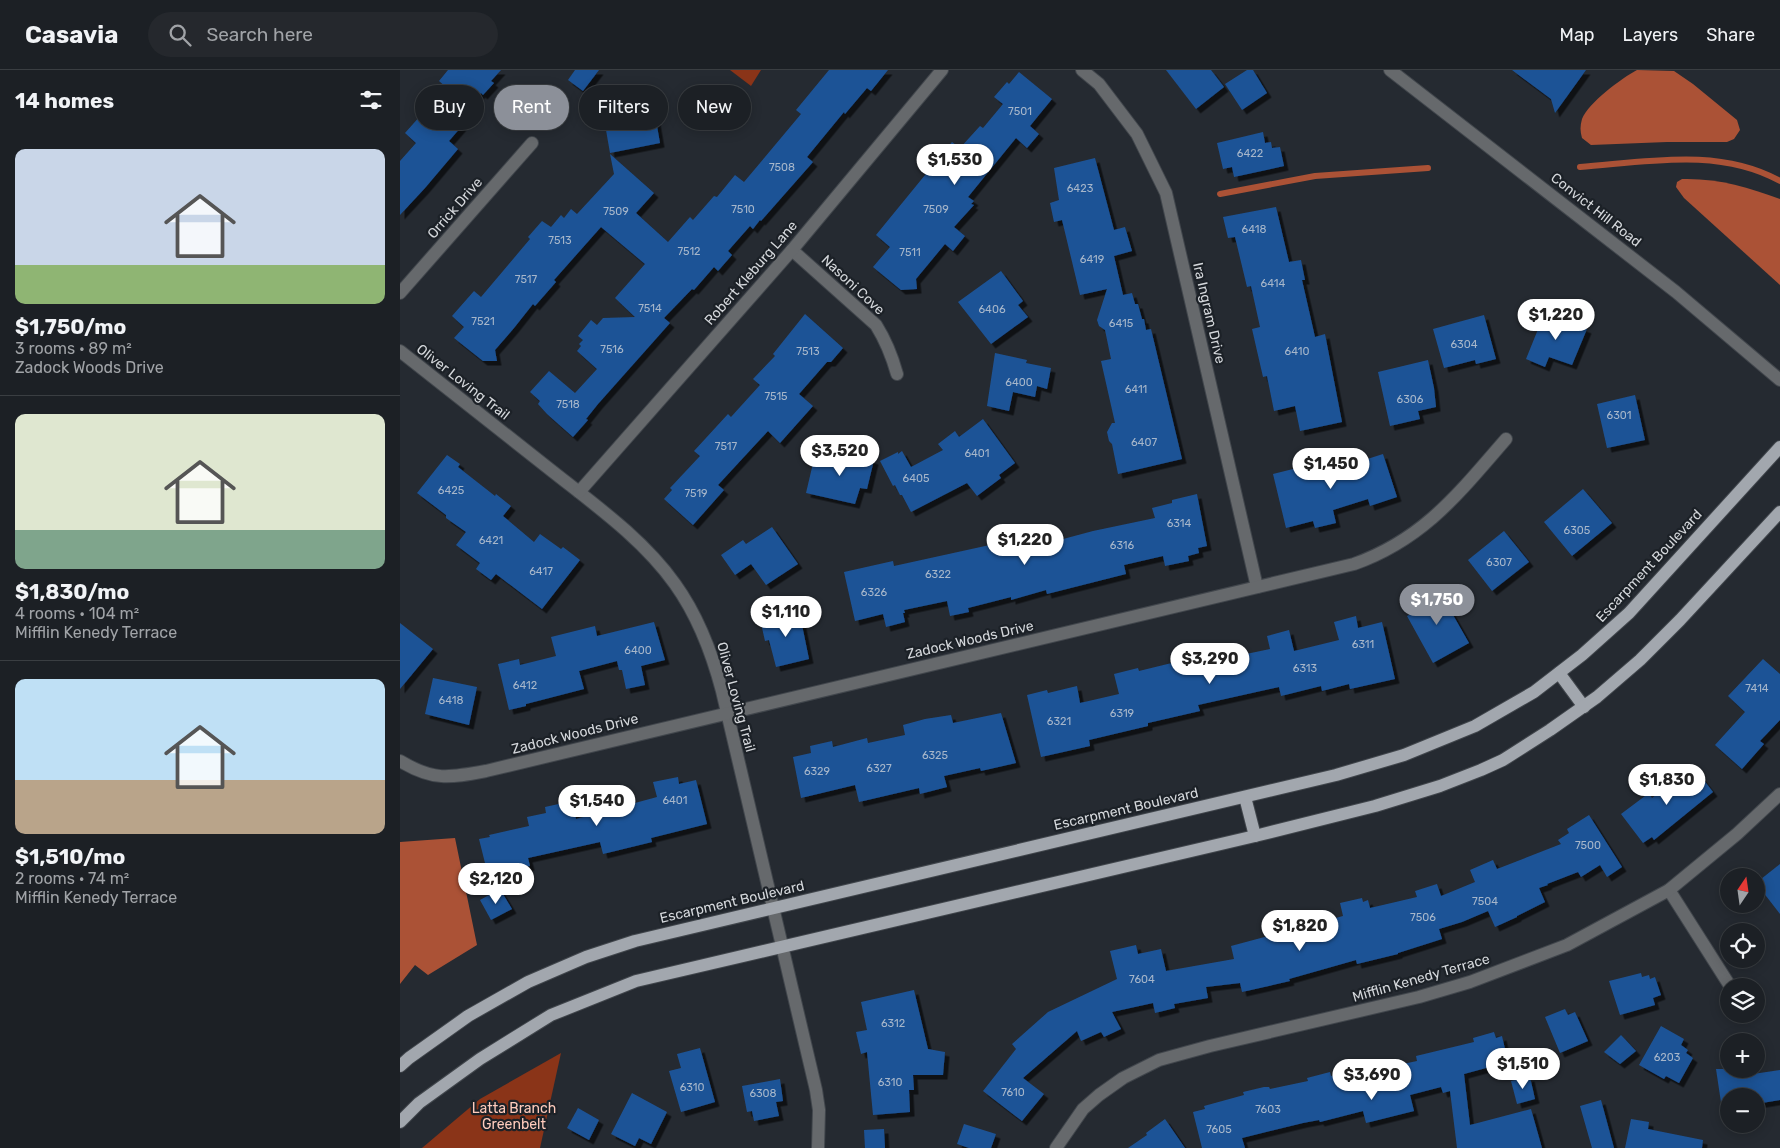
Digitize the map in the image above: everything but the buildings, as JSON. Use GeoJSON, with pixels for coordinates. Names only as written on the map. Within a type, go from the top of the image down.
{"type":"FeatureCollection","features":[{"type":"Feature","properties":{"kind":"main road","name":"Escarpment Boulevard"},"geometry":{"type":"LineString","coordinates":[[400,1066],[468,1016],[528,982],[586,957],[634,941],[1336,775],[1404,755],[1475,726],[1534,692],[1582,655],[1629,613],[1780,447]]}},
{"type":"Feature","properties":{"kind":"main road"},"geometry":{"type":"LineString","coordinates":[[400,1122],[419,1103],[480,1059],[551,1015],[636,981],[1255,836],[1375,806],[1440,786],[1504,760],[1584,706],[1640,660],[1680,620],[1780,512]]}},
{"type":"Feature","properties":{"kind":"main road"},"geometry":{"type":"LineString","coordinates":[[1559,673],[1584,706]]}},
{"type":"Feature","properties":{"kind":"main road"},"geometry":{"type":"LineString","coordinates":[[1245,797],[1255,836]]}},
{"type":"Feature","properties":{"kind":"street","name":"Robert Kleburg Lane"},"geometry":{"type":"LineString","coordinates":[[579,492],[792,250],[942,70]]}},
{"type":"Feature","properties":{"kind":"street","name":"Ira Ingram Drive"},"geometry":{"type":"LineString","coordinates":[[1082,70],[1099,84],[1137,134],[1166,194],[1257,587]]}},
{"type":"Feature","properties":{"kind":"street","name":"Convict Hill Road"},"geometry":{"type":"LineString","coordinates":[[1390,70],[1676,292],[1780,380]]}},
{"type":"Feature","properties":{"kind":"street","name":"Orrick Drive"},"geometry":{"type":"LineString","coordinates":[[400,292],[532,143]]}},
{"type":"Feature","properties":{"kind":"street","name":"Nasoni Cove"},"geometry":{"type":"LineString","coordinates":[[792,250],[876,325],[892,355],[897,374]]}},
{"type":"Feature","properties":{"kind":"street","name":"Oliver Loving Trail"},"geometry":{"type":"LineString","coordinates":[[400,351],[579,492],[632,537],[656,560],[687,601],[710,650],[726,712],[817,1096],[819,1110],[818,1148]]}},
{"type":"Feature","properties":{"kind":"street","name":"Zadock Woods Drive"},"geometry":{"type":"LineString","coordinates":[[400,761],[430,776],[454,777],[1354,564],[1374,557],[1397,545],[1439,513],[1506,439]]}},
{"type":"Feature","properties":{"kind":"street","name":"Mifflin Kenedy Terrace"},"geometry":{"type":"LineString","coordinates":[[1056,1148],[1084,1109],[1099,1095],[1123,1078],[1159,1060],[1210,1046],[1419,997],[1470,982],[1567,945],[1668,890],[1737,834],[1780,794]]}},
{"type":"Feature","properties":{"kind":"street"},"geometry":{"type":"LineString","coordinates":[[1668,890],[1725,978]]}},
{"type":"Feature","properties":{"kind":"green space"},"geometry":{"type":"Polygon","coordinates":[[[730,70],[761,70],[751,86],[730,70]]]}},
{"type":"Feature","properties":{"kind":"green space","name":"Latta Branch Greenbelt"},"geometry":{"type":"Polygon","coordinates":[[[561,1053],[540,1148],[422,1148],[480,1099],[561,1053]]]}},
{"type":"Feature","properties":{"kind":"shaded area"},"geometry":{"type":"Polygon","coordinates":[[[1637,70],[1674,71],[1737,120],[1740,130],[1734,139],[1727,142],[1591,145],[1582,138],[1580,128],[1585,113],[1606,92],[1637,70]]]}},
{"type":"Feature","properties":{"kind":"shaded area"},"geometry":{"type":"Polygon","coordinates":[[[1682,179],[1708,180],[1732,184],[1780,199],[1780,285],[1684,198],[1676,187],[1677,182],[1682,179]]]}},
{"type":"Feature","properties":{"kind":"shaded area"},"geometry":{"type":"Polygon","coordinates":[[[455,838],[477,945],[428,975],[415,965],[400,984],[400,842],[455,838]]]}},
{"type":"Feature","properties":{"kind":"waterway"},"geometry":{"type":"LineString","coordinates":[[1580,167],[1656,160],[1707,160],[1757,170],[1780,181]]}},
{"type":"Feature","properties":{"kind":"waterway"},"geometry":{"type":"LineString","coordinates":[[1220,194],[1315,176],[1428,168]]}}]}
